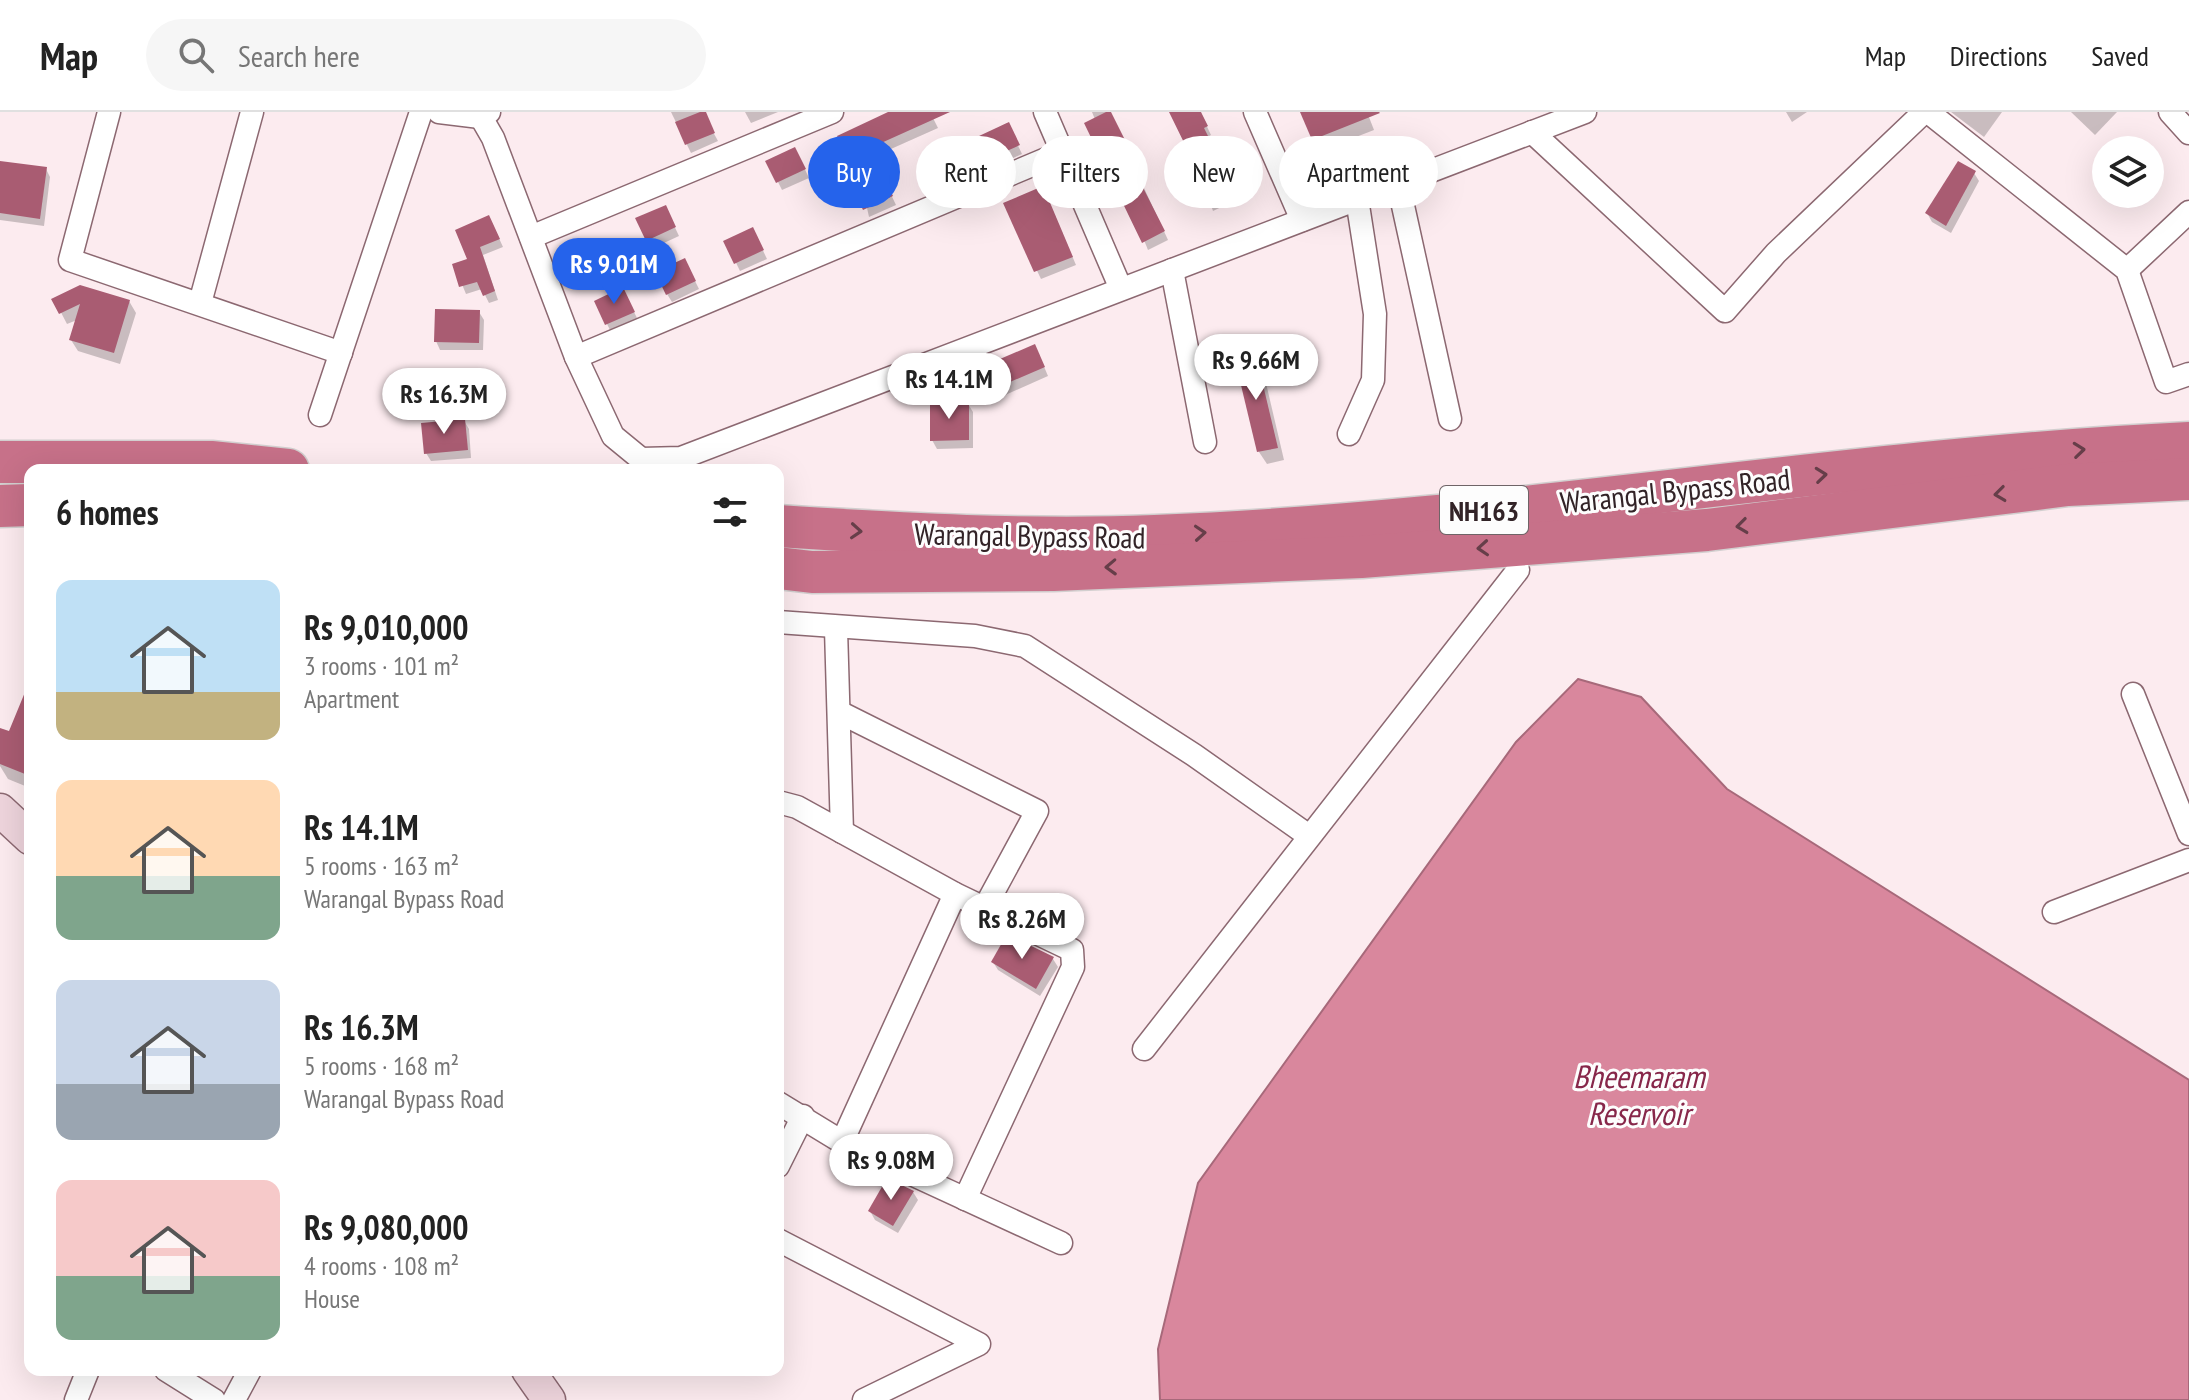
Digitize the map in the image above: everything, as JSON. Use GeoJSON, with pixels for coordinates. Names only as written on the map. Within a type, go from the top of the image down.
{"type":"FeatureCollection","features":[{"type":"Feature","properties":{"kind":"highway","name":"Warangal Bypass Road"},"geometry":{"type":"LineString","coordinates":[[784,526],[944,536],[1153,536],[1406,519],[1742,482],[2111,447],[2189,443]]}},
{"type":"Feature","properties":{"kind":"highway"},"geometry":{"type":"LineString","coordinates":[[0,462],[230,464]]}},
{"type":"Feature","properties":{"kind":"highway","name":"Warangal Bypass Road"},"geometry":{"type":"LineString","coordinates":[[784,569],[812,572],[1053,570],[1361,557],[1707,530],[2068,485],[2189,479]]}},
{"type":"Feature","properties":{"kind":"highway"},"geometry":{"type":"LineString","coordinates":[[0,506],[24,505]]}},
{"type":"Feature","properties":{"kind":"street"},"geometry":{"type":"LineString","coordinates":[[109,112],[70,260],[341,353]]}},
{"type":"Feature","properties":{"kind":"street"},"geometry":{"type":"LineString","coordinates":[[200,303],[252,112]]}},
{"type":"Feature","properties":{"kind":"street"},"geometry":{"type":"LineString","coordinates":[[320,415],[421,112]]}},
{"type":"Feature","properties":{"kind":"street"},"geometry":{"type":"LineString","coordinates":[[439,112],[483,114],[576,357],[613,436],[641,459],[681,458],[1333,208]]}},
{"type":"Feature","properties":{"kind":"street"},"geometry":{"type":"LineString","coordinates":[[531,237],[832,112]]}},
{"type":"Feature","properties":{"kind":"street"},"geometry":{"type":"LineString","coordinates":[[1045,112],[1056,136]]}},
{"type":"Feature","properties":{"kind":"street"},"geometry":{"type":"LineString","coordinates":[[1255,112],[1302,220]]}},
{"type":"Feature","properties":{"kind":"street"},"geometry":{"type":"LineString","coordinates":[[1438,168],[1585,112]]}},
{"type":"Feature","properties":{"kind":"street"},"geometry":{"type":"LineString","coordinates":[[1532,132],[1725,311],[1776,253],[1926,112],[2127,270],[2166,382],[2189,374]]}},
{"type":"Feature","properties":{"kind":"street"},"geometry":{"type":"LineString","coordinates":[[2170,112],[2189,133]]}},
{"type":"Feature","properties":{"kind":"street"},"geometry":{"type":"LineString","coordinates":[[576,357],[1032,165]]}},
{"type":"Feature","properties":{"kind":"street"},"geometry":{"type":"LineString","coordinates":[[1087,208],[1121,289]]}},
{"type":"Feature","properties":{"kind":"street"},"geometry":{"type":"LineString","coordinates":[[1349,434],[1373,380],[1375,314],[1358,208]]}},
{"type":"Feature","properties":{"kind":"street"},"geometry":{"type":"LineString","coordinates":[[1404,208],[1450,419]]}},
{"type":"Feature","properties":{"kind":"street"},"geometry":{"type":"LineString","coordinates":[[2127,270],[2189,212]]}},
{"type":"Feature","properties":{"kind":"street"},"geometry":{"type":"LineString","coordinates":[[1172,270],[1205,442]]}},
{"type":"Feature","properties":{"kind":"street"},"geometry":{"type":"LineString","coordinates":[[1144,1049],[1518,570]]}},
{"type":"Feature","properties":{"kind":"street"},"geometry":{"type":"LineString","coordinates":[[784,623],[836,629],[975,636],[1025,646],[1194,755],[1309,836]]}},
{"type":"Feature","properties":{"kind":"street"},"geometry":{"type":"LineString","coordinates":[[836,629],[842,832]]}},
{"type":"Feature","properties":{"kind":"street"},"geometry":{"type":"LineString","coordinates":[[2133,694],[2189,834]]}},
{"type":"Feature","properties":{"kind":"street"},"geometry":{"type":"LineString","coordinates":[[839,712],[1037,811],[985,907]]}},
{"type":"Feature","properties":{"kind":"street"},"geometry":{"type":"LineString","coordinates":[[784,804],[797,807],[955,894],[1067,945],[1074,958],[965,1199]]}},
{"type":"Feature","properties":{"kind":"street"},"geometry":{"type":"LineString","coordinates":[[0,810],[24,832]]}},
{"type":"Feature","properties":{"kind":"street"},"geometry":{"type":"LineString","coordinates":[[2054,912],[2189,860]]}},
{"type":"Feature","properties":{"kind":"street"},"geometry":{"type":"LineString","coordinates":[[842,1142],[955,894]]}},
{"type":"Feature","properties":{"kind":"street"},"geometry":{"type":"LineString","coordinates":[[784,1106],[842,1142],[1061,1243]]}},
{"type":"Feature","properties":{"kind":"street"},"geometry":{"type":"LineString","coordinates":[[784,1154],[803,1116]]}},
{"type":"Feature","properties":{"kind":"street"},"geometry":{"type":"LineString","coordinates":[[784,1243],[979,1344],[864,1400]]}},
{"type":"Feature","properties":{"kind":"street"},"geometry":{"type":"LineString","coordinates":[[76,1400],[86,1376]]}},
{"type":"Feature","properties":{"kind":"street"},"geometry":{"type":"LineString","coordinates":[[176,1376],[214,1400]]}},
{"type":"Feature","properties":{"kind":"street"},"geometry":{"type":"LineString","coordinates":[[234,1400],[247,1376]]}},
{"type":"Feature","properties":{"kind":"street"},"geometry":{"type":"LineString","coordinates":[[532,1376],[549,1400]]}},
{"type":"Feature","properties":{"kind":"water","name":"Bheemaram Reservoir"},"geometry":{"type":"Polygon","coordinates":[[[1578,679],[1641,697],[1727,789],[2189,1080],[2189,1400],[1160,1400],[1158,1349],[1198,1183],[1516,742],[1578,679]]]}},
{"type":"Feature","properties":{"kind":"building"},"geometry":{"type":"Polygon","coordinates":[[[706,112],[715,133],[685,145],[675,122],[706,112]]]}},
{"type":"Feature","properties":{"kind":"building"},"geometry":{"type":"Polygon","coordinates":[[[888,112],[950,112],[897,136],[837,136],[888,112]]]}},
{"type":"Feature","properties":{"kind":"building"},"geometry":{"type":"Polygon","coordinates":[[[1111,112],[1123,136],[1090,136],[1084,123],[1111,112]]]}},
{"type":"Feature","properties":{"kind":"building"},"geometry":{"type":"Polygon","coordinates":[[[1169,112],[1201,112],[1208,126],[1204,128],[1208,136],[1181,136],[1169,112]]]}},
{"type":"Feature","properties":{"kind":"building"},"geometry":{"type":"Polygon","coordinates":[[[1300,112],[1380,113],[1322,136],[1310,136],[1300,112]]]}},
{"type":"Feature","properties":{"kind":"building"},"geometry":{"type":"Polygon","coordinates":[[[1009,122],[1016,136],[979,136],[1009,122]]]}},
{"type":"Feature","properties":{"kind":"building"},"geometry":{"type":"Polygon","coordinates":[[[795,147],[806,169],[776,183],[765,161],[795,147]]]}},
{"type":"Feature","properties":{"kind":"building"},"geometry":{"type":"Polygon","coordinates":[[[0,161],[47,167],[40,219],[0,213],[0,161]]]}},
{"type":"Feature","properties":{"kind":"building"},"geometry":{"type":"Polygon","coordinates":[[[1958,161],[1976,171],[1946,226],[1925,213],[1958,161]]]}},
{"type":"Feature","properties":{"kind":"building"},"geometry":{"type":"Polygon","coordinates":[[[1032,191],[1032,208],[1052,208],[1073,257],[1034,272],[1005,208],[1016,208],[1016,197],[1032,191]]]}},
{"type":"Feature","properties":{"kind":"building"},"geometry":{"type":"Polygon","coordinates":[[[1148,198],[1165,231],[1142,243],[1125,208],[1148,208],[1148,198]]]}},
{"type":"Feature","properties":{"kind":"building"},"geometry":{"type":"Polygon","coordinates":[[[666,205],[676,227],[646,241],[635,218],[666,205]]]}},
{"type":"Feature","properties":{"kind":"building"},"geometry":{"type":"Polygon","coordinates":[[[489,215],[500,239],[480,247],[495,291],[483,296],[477,282],[459,287],[452,264],[467,259],[455,230],[489,215]]]}},
{"type":"Feature","properties":{"kind":"building"},"geometry":{"type":"Polygon","coordinates":[[[753,227],[764,250],[734,264],[723,241],[753,227]]]}},
{"type":"Feature","properties":{"kind":"building"},"geometry":{"type":"Polygon","coordinates":[[[610,239],[616,253],[580,268],[574,253],[610,239]]]}},
{"type":"Feature","properties":{"kind":"building"},"geometry":{"type":"Polygon","coordinates":[[[685,258],[696,281],[666,295],[655,272],[685,258]]]}},
{"type":"Feature","properties":{"kind":"building"},"geometry":{"type":"Polygon","coordinates":[[[80,285],[130,300],[114,353],[69,340],[80,304],[59,314],[51,299],[80,285]]]}},
{"type":"Feature","properties":{"kind":"building"},"geometry":{"type":"Polygon","coordinates":[[[623,287],[635,312],[605,325],[594,301],[623,287]]]}},
{"type":"Feature","properties":{"kind":"building"},"geometry":{"type":"Polygon","coordinates":[[[435,309],[480,310],[479,343],[434,342],[435,309]]]}},
{"type":"Feature","properties":{"kind":"building"},"geometry":{"type":"Polygon","coordinates":[[[1035,344],[1045,367],[996,388],[986,365],[1035,344]]]}},
{"type":"Feature","properties":{"kind":"building"},"geometry":{"type":"Polygon","coordinates":[[[1255,351],[1278,448],[1257,452],[1234,356],[1255,351]]]}},
{"type":"Feature","properties":{"kind":"building"},"geometry":{"type":"Polygon","coordinates":[[[930,402],[969,402],[969,440],[930,441],[930,402]]]}},
{"type":"Feature","properties":{"kind":"building"},"geometry":{"type":"Polygon","coordinates":[[[465,419],[468,450],[424,454],[421,423],[465,419]]]}},
{"type":"Feature","properties":{"kind":"building"},"geometry":{"type":"Polygon","coordinates":[[[24,695],[24,774],[0,764],[0,728],[9,731],[24,695]]]}},
{"type":"Feature","properties":{"kind":"building"},"geometry":{"type":"Polygon","coordinates":[[[1007,934],[1054,957],[1036,989],[991,962],[1007,934]]]}},
{"type":"Feature","properties":{"kind":"building"},"geometry":{"type":"Polygon","coordinates":[[[887,1178],[914,1191],[893,1226],[868,1211],[887,1178]]]}}]}
